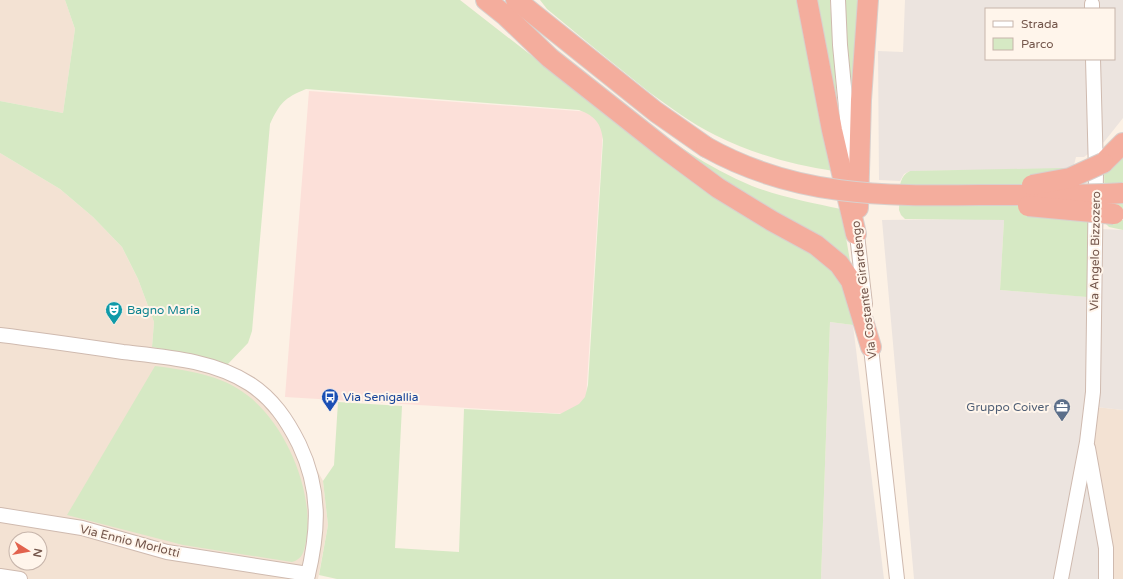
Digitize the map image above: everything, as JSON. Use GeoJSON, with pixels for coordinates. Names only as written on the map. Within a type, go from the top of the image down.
{"type":"FeatureCollection","features":[{"type":"Feature","properties":{"kind":"highway"},"geometry":{"type":"LineString","coordinates":[[486,0],[522,7],[591,59],[656,112],[706,147]]}},
{"type":"Feature","properties":{"kind":"highway"},"geometry":{"type":"LineString","coordinates":[[807,0],[832,130],[856,234]]}},
{"type":"Feature","properties":{"kind":"highway"},"geometry":{"type":"LineString","coordinates":[[856,234],[868,0]]}},
{"type":"Feature","properties":{"kind":"highway"},"geometry":{"type":"LineString","coordinates":[[522,7],[561,51],[640,113],[746,167],[812,186],[877,194],[950,195],[1123,193]]}},
{"type":"Feature","properties":{"kind":"highway"},"geometry":{"type":"LineString","coordinates":[[522,7],[550,58],[718,188],[772,221],[816,245],[839,264],[851,280],[871,347]]}},
{"type":"Feature","properties":{"kind":"highway"},"geometry":{"type":"LineString","coordinates":[[950,195],[1063,180],[1090,170],[1103,163],[1123,143]]}},
{"type":"Feature","properties":{"kind":"highway"},"geometry":{"type":"LineString","coordinates":[[950,195],[1119,215]]}},
{"type":"Feature","properties":{"kind":"street","name":"Via Costante Girardengo"},"geometry":{"type":"LineString","coordinates":[[838,0],[840,45],[856,234],[871,347],[897,579]]}},
{"type":"Feature","properties":{"kind":"street","name":"Via Angelo Bizzozero"},"geometry":{"type":"LineString","coordinates":[[1061,579],[1087,442],[1093,392],[1096,172],[1093,60]]}},
{"type":"Feature","properties":{"kind":"street"},"geometry":{"type":"LineString","coordinates":[[0,335],[187,360],[234,376],[263,393],[279,409],[295,436],[311,471],[316,495],[316,533],[307,576]]}},
{"type":"Feature","properties":{"kind":"street","name":"Via Angelo Bizzozero"},"geometry":{"type":"LineString","coordinates":[[1087,442],[1104,529],[1107,562],[1106,579]]}},
{"type":"Feature","properties":{"kind":"street","name":"Via Ennio Morlotti"},"geometry":{"type":"LineString","coordinates":[[0,515],[82,528],[167,552],[307,576]]}},
{"type":"Feature","properties":{"kind":"street"},"geometry":{"type":"LineString","coordinates":[[0,576],[20,579]]}},
{"type":"Feature","properties":{"kind":"shaded area"},"geometry":{"type":"Polygon","coordinates":[[[0,0],[65,0],[75,29],[63,113],[0,101],[0,0]]]}},
{"type":"Feature","properties":{"kind":"shaded area"},"geometry":{"type":"Polygon","coordinates":[[[905,0],[1123,0],[1123,118],[1104,142],[1084,157],[1076,157],[1073,169],[910,171],[904,174],[900,181],[879,180],[878,51],[903,52],[905,0]]]}},
{"type":"Feature","properties":{"kind":"shaded area"},"geometry":{"type":"Polygon","coordinates":[[[309,91],[604,113],[585,415],[285,397],[309,91]]]}},
{"type":"Feature","properties":{"kind":"shaded area"},"geometry":{"type":"Polygon","coordinates":[[[0,153],[60,189],[93,217],[122,247],[138,279],[154,322],[152,347],[194,355],[227,365],[252,376],[270,395],[305,448],[323,481],[328,525],[318,579],[0,579],[0,153]]]}},
{"type":"Feature","properties":{"kind":"shaded area"},"geometry":{"type":"Polygon","coordinates":[[[882,220],[1004,220],[1000,290],[1089,297],[1088,396],[1084,439],[1112,579],[914,579],[882,220]]]}},
{"type":"Feature","properties":{"kind":"shaded area"},"geometry":{"type":"Polygon","coordinates":[[[1100,229],[1123,230],[1123,410],[1096,407],[1100,229]]]}},
{"type":"Feature","properties":{"kind":"shaded area"},"geometry":{"type":"Polygon","coordinates":[[[830,322],[853,325],[884,579],[821,579],[830,322]]]}},
{"type":"Feature","properties":{"kind":"shaded area"},"geometry":{"type":"Polygon","coordinates":[[[1096,407],[1123,410],[1123,579],[1112,579],[1091,441],[1096,407]]]}},
{"type":"Feature","properties":{"kind":"green space"},"geometry":{"type":"Polygon","coordinates":[[[65,0],[460,0],[631,133],[804,244],[836,275],[846,292],[851,307],[853,325],[830,322],[821,579],[337,579],[319,575],[328,525],[323,481],[334,465],[338,402],[402,406],[395,548],[459,552],[464,409],[560,414],[579,404],[585,397],[588,385],[603,140],[601,129],[593,118],[579,110],[306,89],[292,95],[280,106],[270,124],[252,331],[248,343],[227,365],[194,355],[152,347],[154,322],[138,279],[122,247],[93,217],[60,189],[0,153],[0,101],[63,113],[75,29],[65,0]]]}},
{"type":"Feature","properties":{"kind":"green space"},"geometry":{"type":"Polygon","coordinates":[[[540,0],[800,0],[834,171],[803,166],[773,158],[729,142],[698,126],[649,92],[547,9],[540,0]]]}},
{"type":"Feature","properties":{"kind":"green space"},"geometry":{"type":"Polygon","coordinates":[[[811,0],[830,0],[838,114],[811,0]]]}},
{"type":"Feature","properties":{"kind":"green space"},"geometry":{"type":"Polygon","coordinates":[[[844,0],[863,0],[854,115],[846,56],[844,0]]]}},
{"type":"Feature","properties":{"kind":"green space"},"geometry":{"type":"Polygon","coordinates":[[[632,114],[690,153],[736,179],[774,193],[841,209],[853,278],[632,114]]]}},
{"type":"Feature","properties":{"kind":"green space"},"geometry":{"type":"Polygon","coordinates":[[[1123,148],[1123,209],[1112,207],[1112,219],[1123,220],[1123,230],[1109,227],[1105,223],[1104,167],[1123,148]]]}},
{"type":"Feature","properties":{"kind":"green space"},"geometry":{"type":"Polygon","coordinates":[[[1073,169],[1089,217],[1087,297],[1000,290],[1004,220],[905,219],[899,210],[901,183],[906,174],[910,171],[1073,169]]]}},
{"type":"Feature","properties":{"kind":"green space"},"geometry":{"type":"Polygon","coordinates":[[[155,366],[203,374],[237,388],[261,408],[274,423],[285,441],[294,461],[302,481],[306,502],[308,522],[306,541],[304,551],[299,559],[292,562],[183,545],[67,515],[155,366]]]}},
{"type":"Feature","properties":{"kind":"place","name":"Bagno Maria"},"geometry":{"type":"Point","coordinates":[114,325]}},
{"type":"Feature","properties":{"kind":"place","name":"Via Senigallia"},"geometry":{"type":"Point","coordinates":[330,412]}},
{"type":"Feature","properties":{"kind":"place","name":"Gruppo Coiver"},"geometry":{"type":"Point","coordinates":[1062,422]}}]}
